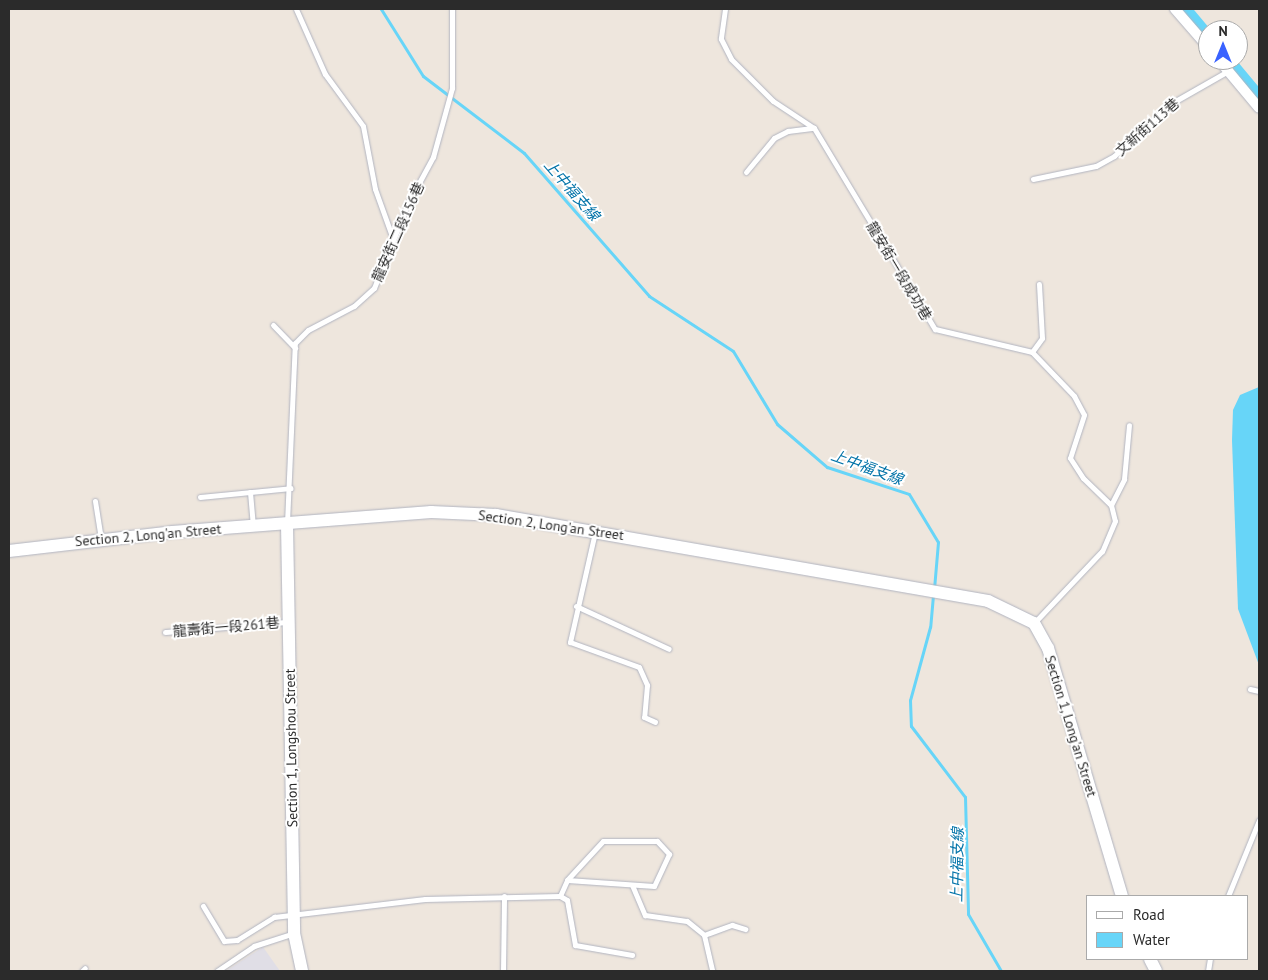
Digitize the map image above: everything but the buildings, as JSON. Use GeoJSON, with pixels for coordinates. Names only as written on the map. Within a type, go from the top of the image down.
{"type":"FeatureCollection","features":[{"type":"Feature","properties":{"kind":"street"},"geometry":{"type":"LineString","coordinates":[[1175,9],[1198,36]]}},
{"type":"Feature","properties":{"kind":"street"},"geometry":{"type":"LineString","coordinates":[[1228,71],[1259,108]]}},
{"type":"Feature","properties":{"kind":"street","name":"Section 2, Long'an Street"},"geometry":{"type":"LineString","coordinates":[[9,551],[101,538],[431,512],[496,515],[596,529],[910,588],[941,592],[988,602],[1034,624]]}},
{"type":"Feature","properties":{"kind":"street","name":"Section 1, Longshou Street"},"geometry":{"type":"LineString","coordinates":[[287,524],[287,622],[294,933],[302,971]]}},
{"type":"Feature","properties":{"kind":"street","name":"Section 1, Long'an Street"},"geometry":{"type":"LineString","coordinates":[[1034,624],[1058,673],[1122,895]]}},
{"type":"Feature","properties":{"kind":"lane"},"geometry":{"type":"LineString","coordinates":[[296,9],[325,74],[362,126],[375,190],[393,239]]}},
{"type":"Feature","properties":{"kind":"lane","name":"龍安街二段156巷"},"geometry":{"type":"LineString","coordinates":[[295,348],[308,330],[354,306],[374,288],[393,239],[433,157],[446,111],[452,88],[452,9]]}},
{"type":"Feature","properties":{"kind":"lane","name":"龍安街一段成功巷"},"geometry":{"type":"LineString","coordinates":[[725,9],[721,39],[731,59],[773,101],[814,128],[935,329],[1032,352]]}},
{"type":"Feature","properties":{"kind":"lane","name":"文新街113巷"},"geometry":{"type":"LineString","coordinates":[[1032,179],[1096,166],[1114,156],[1172,103],[1228,71]]}},
{"type":"Feature","properties":{"kind":"lane"},"geometry":{"type":"LineString","coordinates":[[746,172],[774,138],[788,131],[814,128]]}},
{"type":"Feature","properties":{"kind":"lane"},"geometry":{"type":"LineString","coordinates":[[1034,624],[1102,551],[1115,520],[1111,505],[1082,478],[1070,458],[1084,415],[1074,396],[1032,352],[1042,338],[1039,284]]}},
{"type":"Feature","properties":{"kind":"lane"},"geometry":{"type":"LineString","coordinates":[[273,325],[295,348],[291,488],[287,524]]}},
{"type":"Feature","properties":{"kind":"lane"},"geometry":{"type":"LineString","coordinates":[[1111,505],[1124,479],[1129,425]]}},
{"type":"Feature","properties":{"kind":"lane"},"geometry":{"type":"LineString","coordinates":[[200,496],[291,488]]}},
{"type":"Feature","properties":{"kind":"lane"},"geometry":{"type":"LineString","coordinates":[[250,492],[253,526]]}},
{"type":"Feature","properties":{"kind":"lane"},"geometry":{"type":"LineString","coordinates":[[95,501],[101,538]]}},
{"type":"Feature","properties":{"kind":"lane"},"geometry":{"type":"LineString","coordinates":[[596,529],[576,606],[570,642],[639,667],[647,685],[644,717],[655,722]]}},
{"type":"Feature","properties":{"kind":"lane"},"geometry":{"type":"LineString","coordinates":[[576,606],[669,649]]}},
{"type":"Feature","properties":{"kind":"lane","name":"龍壽街一段261巷"},"geometry":{"type":"LineString","coordinates":[[165,632],[287,622]]}},
{"type":"Feature","properties":{"kind":"lane"},"geometry":{"type":"LineString","coordinates":[[1250,689],[1259,690]]}},
{"type":"Feature","properties":{"kind":"lane"},"geometry":{"type":"LineString","coordinates":[[1228,895],[1259,820]]}},
{"type":"Feature","properties":{"kind":"lane"},"geometry":{"type":"LineString","coordinates":[[560,896],[567,880],[603,842],[656,842],[669,854],[654,886],[632,886],[567,880]]}},
{"type":"Feature","properties":{"kind":"lane"},"geometry":{"type":"LineString","coordinates":[[632,886],[644,915],[688,921],[704,935],[712,971]]}},
{"type":"Feature","properties":{"kind":"lane"},"geometry":{"type":"LineString","coordinates":[[503,971],[504,896]]}},
{"type":"Feature","properties":{"kind":"lane"},"geometry":{"type":"LineString","coordinates":[[203,906],[224,941],[237,940],[274,917],[426,899],[560,896],[567,900],[575,945],[632,956]]}},
{"type":"Feature","properties":{"kind":"lane"},"geometry":{"type":"LineString","coordinates":[[704,935],[732,925],[745,929]]}},
{"type":"Feature","properties":{"kind":"lane"},"geometry":{"type":"LineString","coordinates":[[216,971],[254,946],[294,933]]}},
{"type":"Feature","properties":{"kind":"shaded area"},"geometry":{"type":"Polygon","coordinates":[[[263,947],[280,971],[226,971],[263,947]]]}},
{"type":"Feature","properties":{"kind":"water"},"geometry":{"type":"Polygon","coordinates":[[[1259,387],[1259,665],[1238,609],[1232,440],[1233,410],[1240,395],[1259,387]]]}},
{"type":"Feature","properties":{"kind":"waterway","name":"上中福支線"},"geometry":{"type":"LineString","coordinates":[[381,9],[423,76],[524,153],[649,296],[733,351],[777,424],[827,467],[909,494],[938,542],[934,589]]}},
{"type":"Feature","properties":{"kind":"waterway"},"geometry":{"type":"LineString","coordinates":[[1186,9],[1198,23]]}},
{"type":"Feature","properties":{"kind":"waterway"},"geometry":{"type":"LineString","coordinates":[[1237,70],[1259,96]]}},
{"type":"Feature","properties":{"kind":"waterway","name":"上中福支線"},"geometry":{"type":"LineString","coordinates":[[933,595],[930,627],[910,700],[911,726],[965,797],[968,914],[1001,971]]}}]}
